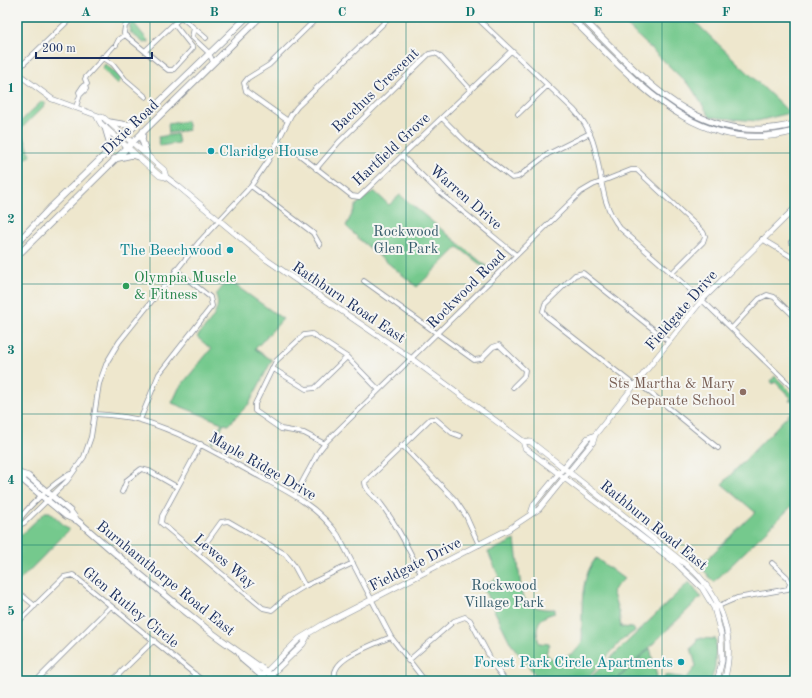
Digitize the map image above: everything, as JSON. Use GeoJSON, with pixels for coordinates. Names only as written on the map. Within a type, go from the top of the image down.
{"type":"FeatureCollection","features":[{"type":"Feature","properties":{"kind":"main road","name":"Dixie Road"},"geometry":{"type":"LineString","coordinates":[[17,243],[207,52],[246,17]]}},
{"type":"Feature","properties":{"kind":"main road","name":"Dixie Road"},"geometry":{"type":"LineString","coordinates":[[17,256],[260,17]]}},
{"type":"Feature","properties":{"kind":"main road"},"geometry":{"type":"LineString","coordinates":[[570,17],[654,96],[684,118],[706,129],[733,135],[762,137],[795,131]]}},
{"type":"Feature","properties":{"kind":"main road"},"geometry":{"type":"LineString","coordinates":[[581,17],[668,99],[697,116],[723,126],[750,130],[795,124]]}},
{"type":"Feature","properties":{"kind":"main road"},"geometry":{"type":"LineString","coordinates":[[107,152],[110,144],[107,125],[127,125],[137,123]]}},
{"type":"Feature","properties":{"kind":"main road"},"geometry":{"type":"LineString","coordinates":[[143,131],[142,140],[147,155]]}},
{"type":"Feature","properties":{"kind":"main road"},"geometry":{"type":"LineString","coordinates":[[114,159],[132,155],[138,157]]}},
{"type":"Feature","properties":{"kind":"main road","name":"Burnhamthorpe Road East"},"geometry":{"type":"LineString","coordinates":[[19,473],[28,476],[70,510],[78,521],[205,627],[239,653],[246,656],[266,677],[278,681]]}},
{"type":"Feature","properties":{"kind":"main road","name":"Burnhamthorpe Road East"},"geometry":{"type":"LineString","coordinates":[[19,473],[24,481],[66,516],[78,521]]}},
{"type":"Feature","properties":{"kind":"street"},"geometry":{"type":"LineString","coordinates":[[17,72],[72,17]]}},
{"type":"Feature","properties":{"kind":"street"},"geometry":{"type":"LineString","coordinates":[[124,33],[125,26],[134,17]]}},
{"type":"Feature","properties":{"kind":"street"},"geometry":{"type":"LineString","coordinates":[[145,51],[181,17],[206,38]]}},
{"type":"Feature","properties":{"kind":"street"},"geometry":{"type":"LineString","coordinates":[[288,121],[246,92],[244,84],[246,80],[269,65],[318,17]]}},
{"type":"Feature","properties":{"kind":"street"},"geometry":{"type":"LineString","coordinates":[[17,525],[19,518],[67,481],[70,474],[88,450],[99,384],[113,352],[176,270],[218,219],[251,186],[268,161],[279,142],[288,121],[299,104],[390,17]]}},
{"type":"Feature","properties":{"kind":"street"},"geometry":{"type":"LineString","coordinates":[[476,17],[578,114],[590,133],[596,148],[609,210],[617,225],[702,300],[795,390]]}},
{"type":"Feature","properties":{"kind":"street"},"geometry":{"type":"LineString","coordinates":[[76,107],[80,95],[83,94],[86,88],[86,77],[102,57],[119,39],[125,35],[168,70],[172,70],[193,48],[174,24]]}},
{"type":"Feature","properties":{"kind":"street"},"geometry":{"type":"LineString","coordinates":[[194,28],[192,37],[207,52],[213,62]]}},
{"type":"Feature","properties":{"kind":"street","name":"Hartfield Grove"},"geometry":{"type":"LineString","coordinates":[[279,142],[297,153],[352,196],[358,197],[511,51]]}},
{"type":"Feature","properties":{"kind":"street","name":"Bacchus Crescent"},"geometry":{"type":"LineString","coordinates":[[316,169],[339,142],[429,54],[434,53],[439,56],[471,90]]}},
{"type":"Feature","properties":{"kind":"street"},"geometry":{"type":"LineString","coordinates":[[102,57],[113,64],[125,79],[146,97]]}},
{"type":"Feature","properties":{"kind":"street","name":"Rathburn Road East"},"geometry":{"type":"LineString","coordinates":[[17,72],[52,99],[76,107],[98,117],[107,125],[120,141],[160,176],[166,177],[267,260],[412,359],[523,440],[532,442],[694,571],[710,589],[716,607],[722,642],[722,661],[718,681]]}},
{"type":"Feature","properties":{"kind":"street"},"geometry":{"type":"LineString","coordinates":[[518,114],[547,86]]}},
{"type":"Feature","properties":{"kind":"street"},"geometry":{"type":"LineString","coordinates":[[442,118],[466,142],[511,178],[518,177],[553,151],[590,133]]}},
{"type":"Feature","properties":{"kind":"street","name":"Rathburn Road East"},"geometry":{"type":"LineString","coordinates":[[107,125],[125,136],[147,155],[164,170],[166,177]]}},
{"type":"Feature","properties":{"kind":"street","name":"Warren Drive"},"geometry":{"type":"LineString","coordinates":[[402,156],[435,188],[516,255]]}},
{"type":"Feature","properties":{"kind":"street","name":"Rockwood Road"},"geometry":{"type":"LineString","coordinates":[[295,495],[325,444],[581,192],[632,170],[637,170],[703,232],[705,236],[703,242],[671,274]]}},
{"type":"Feature","properties":{"kind":"street"},"geometry":{"type":"LineString","coordinates":[[251,186],[313,233],[320,245]]}},
{"type":"Feature","properties":{"kind":"street","name":"Fieldgate Drive"},"geometry":{"type":"LineString","coordinates":[[257,681],[266,677],[299,639],[308,635],[322,625],[509,529],[539,509],[593,442],[595,435],[668,341],[702,300],[795,208]]}},
{"type":"Feature","properties":{"kind":"street"},"geometry":{"type":"LineString","coordinates":[[762,239],[795,259]]}},
{"type":"Feature","properties":{"kind":"street"},"geometry":{"type":"LineString","coordinates":[[791,242],[795,239]]}},
{"type":"Feature","properties":{"kind":"street"},"geometry":{"type":"LineString","coordinates":[[140,420],[159,374],[212,306],[210,297],[176,270]]}},
{"type":"Feature","properties":{"kind":"street"},"geometry":{"type":"LineString","coordinates":[[668,341],[584,273],[580,272],[545,304],[543,311],[546,316],[718,448]]}},
{"type":"Feature","properties":{"kind":"street"},"geometry":{"type":"LineString","coordinates":[[364,280],[476,360],[481,359],[494,347],[499,345],[525,370],[524,376],[513,387]]}},
{"type":"Feature","properties":{"kind":"street"},"geometry":{"type":"LineString","coordinates":[[732,328],[759,300],[766,295],[774,297],[795,317]]}},
{"type":"Feature","properties":{"kind":"street"},"geometry":{"type":"LineString","coordinates":[[325,444],[304,433],[281,429],[256,412],[255,404],[272,368],[279,358],[308,333],[314,334],[347,356],[379,390]]}},
{"type":"Feature","properties":{"kind":"street"},"geometry":{"type":"LineString","coordinates":[[272,368],[306,389],[312,390],[347,356]]}},
{"type":"Feature","properties":{"kind":"street","name":"Maple Ridge Drive"},"geometry":{"type":"LineString","coordinates":[[94,414],[112,415],[140,420],[201,444],[295,495],[314,508],[338,535],[391,637],[408,661],[425,681]]}},
{"type":"Feature","properties":{"kind":"street"},"geometry":{"type":"LineString","coordinates":[[421,574],[402,536],[385,510],[365,486],[367,480],[432,418],[437,420],[452,433],[460,436]]}},
{"type":"Feature","properties":{"kind":"street","name":"Fieldgate Drive"},"geometry":{"type":"LineString","coordinates":[[531,513],[534,504],[558,474],[588,438],[595,435]]}},
{"type":"Feature","properties":{"kind":"street","name":"Rathburn Road East"},"geometry":{"type":"LineString","coordinates":[[523,440],[526,448],[686,571],[702,588],[716,607],[725,624],[728,642],[728,660],[724,681]]}},
{"type":"Feature","properties":{"kind":"street","name":"Lewes Way"},"geometry":{"type":"LineString","coordinates":[[201,444],[162,516],[161,523],[266,610],[272,610],[287,597],[305,586],[353,563]]}},
{"type":"Feature","properties":{"kind":"street"},"geometry":{"type":"LineString","coordinates":[[402,445],[456,501],[466,516],[479,545]]}},
{"type":"Feature","properties":{"kind":"street"},"geometry":{"type":"LineString","coordinates":[[122,492],[127,480],[142,469],[177,488]]}},
{"type":"Feature","properties":{"kind":"street"},"geometry":{"type":"LineString","coordinates":[[198,554],[221,522],[228,521],[285,554],[293,564],[305,586]]}},
{"type":"Feature","properties":{"kind":"street"},"geometry":{"type":"LineString","coordinates":[[716,607],[737,598],[788,589],[790,584],[789,578],[772,563]]}},
{"type":"Feature","properties":{"kind":"street","name":"Glen Rutley Circle"},"geometry":{"type":"LineString","coordinates":[[17,623],[64,577],[70,574],[75,576],[203,681]]}},
{"type":"Feature","properties":{"kind":"street"},"geometry":{"type":"LineString","coordinates":[[17,591],[35,606]]}},
{"type":"Feature","properties":{"kind":"street"},"geometry":{"type":"LineString","coordinates":[[36,681],[111,606]]}},
{"type":"Feature","properties":{"kind":"street"},"geometry":{"type":"LineString","coordinates":[[408,661],[454,621],[460,617],[466,617],[472,623],[496,670],[506,681]]}},
{"type":"Feature","properties":{"kind":"street"},"geometry":{"type":"LineString","coordinates":[[337,681],[334,674],[336,668],[342,662],[354,653],[391,637]]}},
{"type":"Feature","properties":{"kind":"street"},"geometry":{"type":"LineString","coordinates":[[112,681],[154,640]]}},
{"type":"Feature","properties":{"kind":"street"},"geometry":{"type":"LineString","coordinates":[[189,681],[195,674]]}},
{"type":"Feature","properties":{"kind":"green space"},"geometry":{"type":"Polygon","coordinates":[[[618,17],[690,17],[790,113],[757,121],[710,117],[691,87],[618,17]]]}},
{"type":"Feature","properties":{"kind":"green space"},"geometry":{"type":"Polygon","coordinates":[[[133,22],[149,42],[144,43],[130,32],[131,29],[129,27],[133,22]]]}},
{"type":"Feature","properties":{"kind":"green space"},"geometry":{"type":"Polygon","coordinates":[[[105,64],[122,78],[117,84],[102,68],[105,64]]]}},
{"type":"Feature","properties":{"kind":"green space"},"geometry":{"type":"Polygon","coordinates":[[[42,101],[46,104],[17,133],[17,125],[42,101]]]}},
{"type":"Feature","properties":{"kind":"green space"},"geometry":{"type":"Polygon","coordinates":[[[187,121],[189,130],[169,133],[168,124],[187,121]]]}},
{"type":"Feature","properties":{"kind":"green space"},"geometry":{"type":"Polygon","coordinates":[[[177,134],[179,143],[160,146],[158,137],[177,134]]]}},
{"type":"Feature","properties":{"kind":"green space"},"geometry":{"type":"Polygon","coordinates":[[[24,137],[31,156],[22,160],[17,149],[17,140],[24,137]]]}},
{"type":"Feature","properties":{"kind":"green space","name":"Rockwood Glen Park"},"geometry":{"type":"Polygon","coordinates":[[[374,191],[389,205],[400,195],[492,271],[491,273],[458,247],[417,287],[360,240],[346,226],[357,204],[374,191]]]}},
{"type":"Feature","properties":{"kind":"green space"},"geometry":{"type":"Polygon","coordinates":[[[228,280],[283,319],[255,349],[272,360],[249,404],[228,425],[224,424],[212,444],[211,443],[222,423],[172,403],[179,388],[211,349],[197,337],[215,313],[218,301],[216,295],[228,280]]]}},
{"type":"Feature","properties":{"kind":"green space"},"geometry":{"type":"Polygon","coordinates":[[[775,376],[795,396],[795,401],[789,401],[791,398],[775,382],[773,384],[771,381],[775,376]]]}},
{"type":"Feature","properties":{"kind":"green space"},"geometry":{"type":"Polygon","coordinates":[[[795,408],[795,503],[714,582],[700,566],[755,512],[722,484],[795,408]]]}},
{"type":"Feature","properties":{"kind":"green space"},"geometry":{"type":"Polygon","coordinates":[[[45,512],[50,512],[69,530],[17,583],[17,539],[45,512]]]}},
{"type":"Feature","properties":{"kind":"green space","name":"Rockwood Village Park"},"geometry":{"type":"Polygon","coordinates":[[[515,540],[522,595],[528,602],[536,607],[555,609],[555,613],[541,620],[537,627],[539,643],[550,644],[546,653],[552,659],[560,658],[572,653],[581,644],[583,590],[587,573],[596,558],[624,579],[612,591],[619,613],[621,627],[633,628],[635,631],[622,640],[587,679],[587,681],[540,681],[511,644],[482,586],[499,577],[488,552],[515,540]]]}},
{"type":"Feature","properties":{"kind":"green space"},"geometry":{"type":"Polygon","coordinates":[[[689,582],[701,597],[615,681],[587,681],[689,582]]]}},
{"type":"Feature","properties":{"kind":"green space"},"geometry":{"type":"Polygon","coordinates":[[[697,638],[716,639],[715,667],[711,681],[664,681],[665,675],[687,678],[696,666],[691,648],[696,644],[697,638]]]}},
{"type":"Feature","properties":{"kind":"green space"},"geometry":{"type":"Polygon","coordinates":[[[650,648],[657,676],[655,681],[616,681],[650,648]]]}},
{"type":"Feature","properties":{"kind":"place","name":"Claridge House"},"geometry":{"type":"Point","coordinates":[211,151]}},
{"type":"Feature","properties":{"kind":"place","name":"The Beechwood"},"geometry":{"type":"Point","coordinates":[230,250]}},
{"type":"Feature","properties":{"kind":"place","name":"Olympia Muscle & Fitness"},"geometry":{"type":"Point","coordinates":[126,286]}},
{"type":"Feature","properties":{"kind":"place","name":"Sts Martha & Mary Separate School"},"geometry":{"type":"Point","coordinates":[743,392]}},
{"type":"Feature","properties":{"kind":"place","name":"Forest Park Circle Apartments"},"geometry":{"type":"Point","coordinates":[681,662]}}]}
